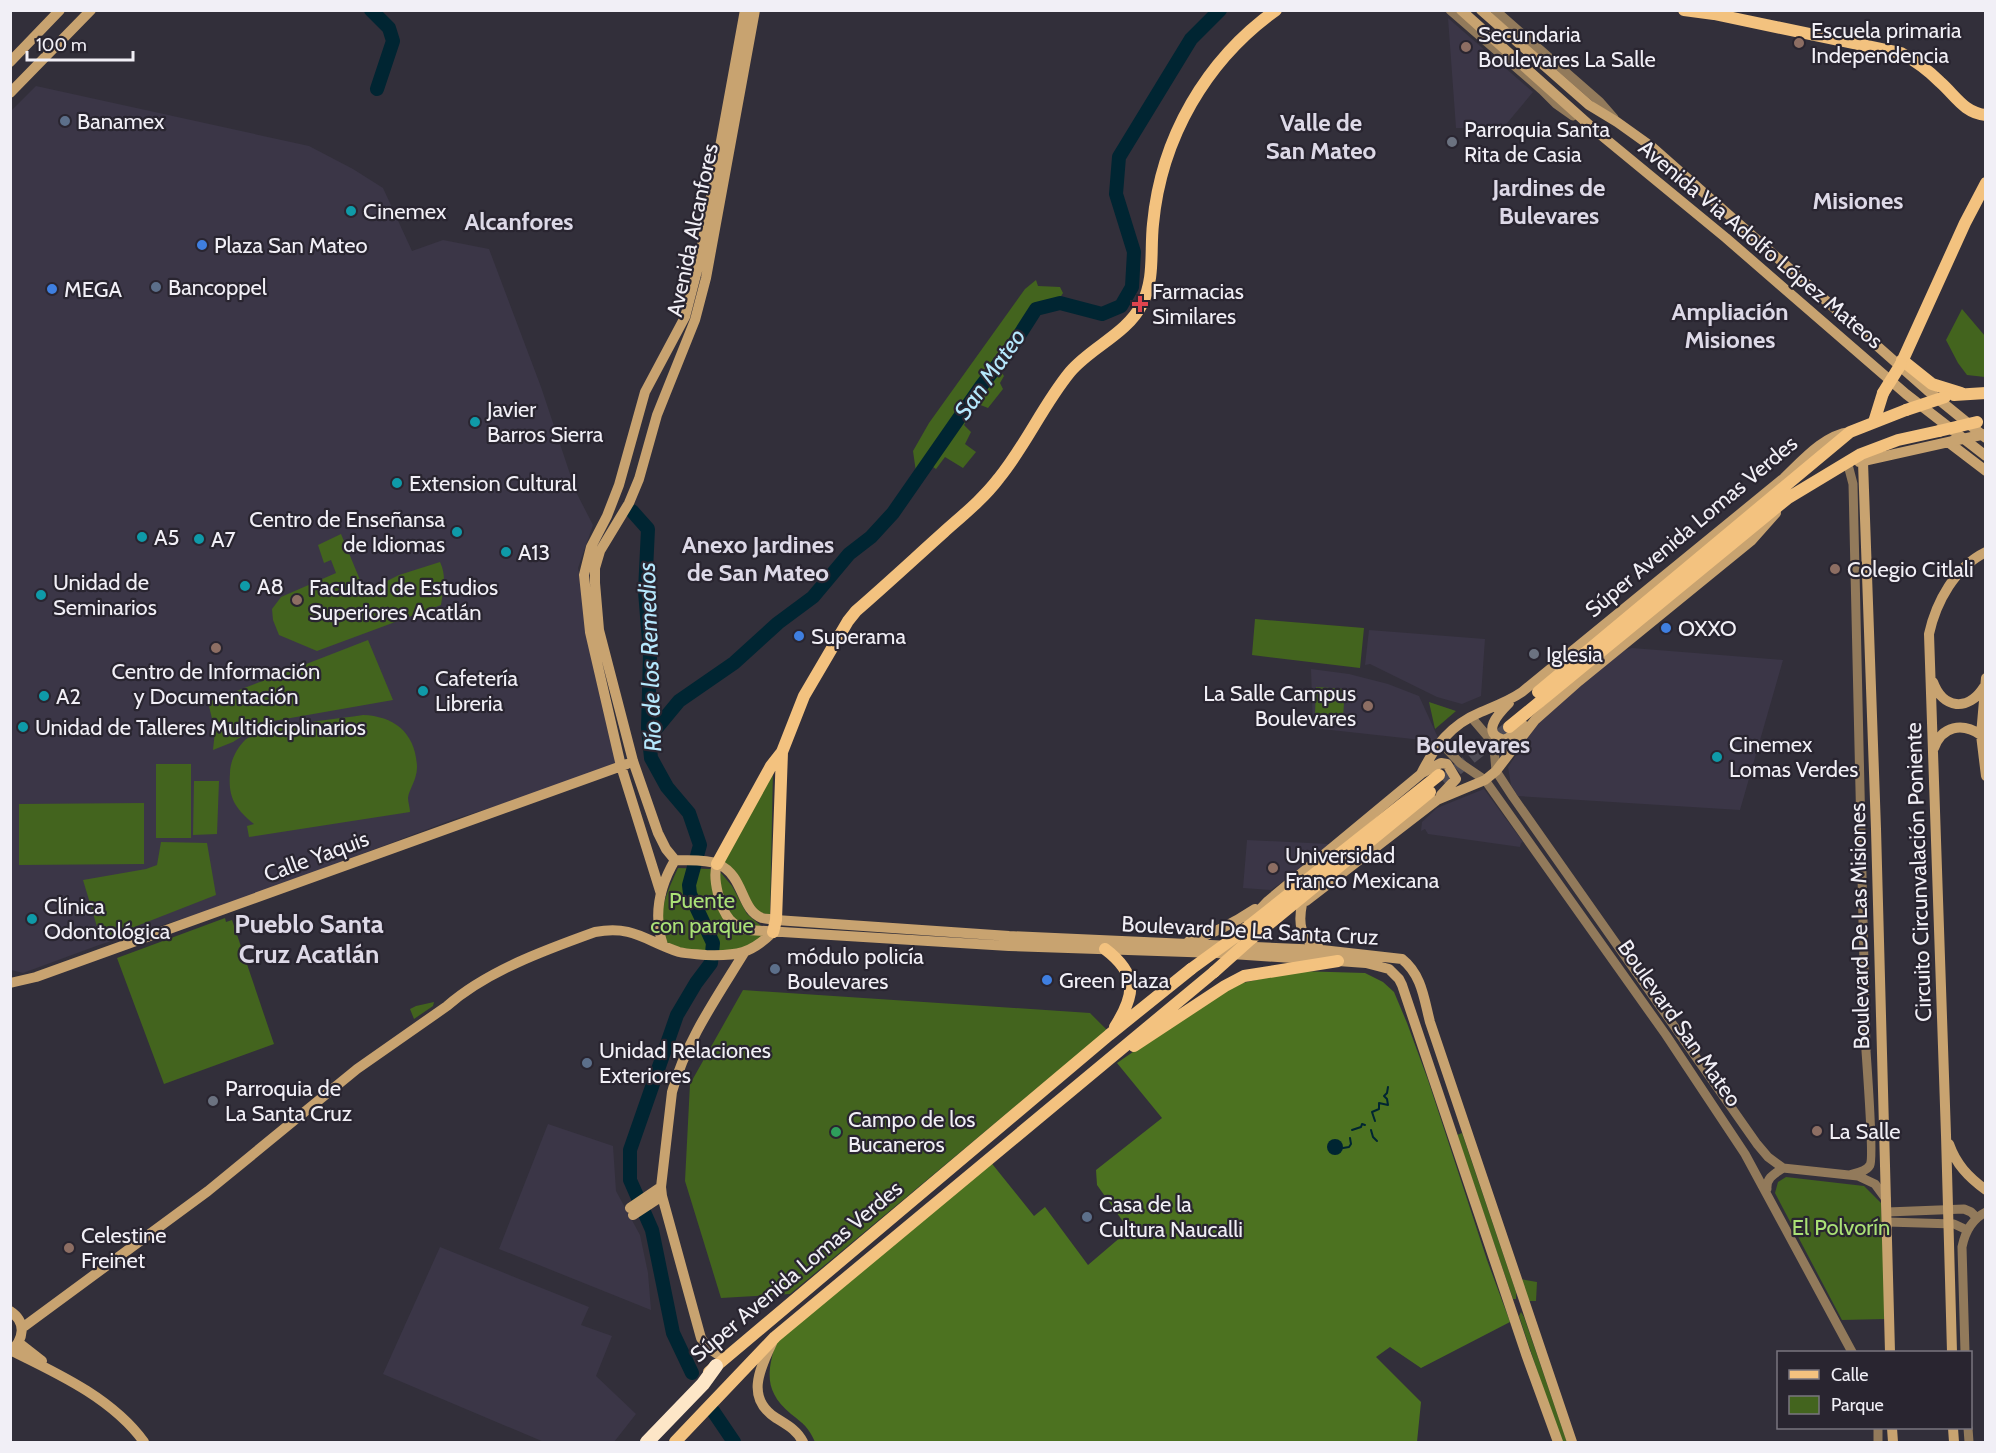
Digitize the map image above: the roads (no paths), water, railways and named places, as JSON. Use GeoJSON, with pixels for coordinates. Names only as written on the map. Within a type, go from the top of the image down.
{"type":"FeatureCollection","features":[{"type":"Feature","properties":{"kind":"highway"},"geometry":{"type":"LineString","coordinates":[[647,1443],[703,1384],[720,1362]]}},
{"type":"Feature","properties":{"kind":"main road"},"geometry":{"type":"LineString","coordinates":[[10,63],[60,10]]}},
{"type":"Feature","properties":{"kind":"main road"},"geometry":{"type":"LineString","coordinates":[[10,93],[90,10]]}},
{"type":"Feature","properties":{"kind":"main road","name":"Avenida Alcanfores"},"geometry":{"type":"LineString","coordinates":[[621,766],[590,632],[584,575],[591,547],[613,503],[645,392],[686,317],[698,267],[745,10]]}},
{"type":"Feature","properties":{"kind":"main road","name":"Avenida Alcanfores"},"geometry":{"type":"LineString","coordinates":[[675,860],[658,833],[633,761],[599,630],[594,583],[595,568],[600,551],[629,503],[639,479],[657,415],[695,320],[706,278],[755,10]]}},
{"type":"Feature","properties":{"kind":"main road"},"geometry":{"type":"LineString","coordinates":[[663,945],[658,923],[661,894],[675,860],[712,863],[771,765],[782,752],[804,696],[852,616],[974,506],[1007,468],[1069,373],[1129,322],[1141,307],[1150,281],[1153,226],[1162,172],[1183,117],[1201,87],[1227,53],[1240,39],[1276,10]]}},
{"type":"Feature","properties":{"kind":"main road","name":"Avenida Via Adolfo López Mateos"},"geometry":{"type":"LineString","coordinates":[[1461,10],[1596,131],[1726,238],[1906,394],[1986,456]]}},
{"type":"Feature","properties":{"kind":"main road"},"geometry":{"type":"LineString","coordinates":[[1684,10],[1714,12],[1901,53],[1917,62],[1966,109],[1986,115]]}},
{"type":"Feature","properties":{"kind":"main road","name":"Avenida Via Adolfo López Mateos"},"geometry":{"type":"LineString","coordinates":[[1481,11],[1589,105],[1652,147],[1927,390],[1986,436]]}},
{"type":"Feature","properties":{"kind":"main road"},"geometry":{"type":"LineString","coordinates":[[1874,422],[1883,393],[1901,362],[1986,183]]}},
{"type":"Feature","properties":{"kind":"main road"},"geometry":{"type":"LineString","coordinates":[[1901,362],[1932,384],[1961,393]]}},
{"type":"Feature","properties":{"kind":"main road","name":"Súper Avenida Lomas Verdes"},"geometry":{"type":"LineString","coordinates":[[1235,936],[1268,901],[1421,774],[1434,748],[1457,725],[1511,700],[1538,680],[1784,478],[1823,443],[1842,433],[1945,397],[1961,393],[1986,393]]}},
{"type":"Feature","properties":{"kind":"main road","name":"Súper Avenida Lomas Verdes"},"geometry":{"type":"LineString","coordinates":[[1850,432],[1506,724],[1788,498],[1836,470],[1846,461],[1878,447],[1939,430],[1981,422]]}},
{"type":"Feature","properties":{"kind":"main road"},"geometry":{"type":"LineString","coordinates":[[633,432],[650,442]]}},
{"type":"Feature","properties":{"kind":"main road"},"geometry":{"type":"LineString","coordinates":[[1846,461],[1863,462],[1951,441],[1986,436]]}},
{"type":"Feature","properties":{"kind":"main road"},"geometry":{"type":"LineString","coordinates":[[1836,470],[1839,441]]}},
{"type":"Feature","properties":{"kind":"main road"},"geometry":{"type":"LineString","coordinates":[[1951,441],[1986,471]]}},
{"type":"Feature","properties":{"kind":"main road","name":"Boulevard De Las Misiones"},"geometry":{"type":"LineString","coordinates":[[1863,462],[1876,830],[1890,1351]]}},
{"type":"Feature","properties":{"kind":"main road","name":"Súper Avenida Lomas Verdes"},"geometry":{"type":"LineString","coordinates":[[1253,937],[1263,933],[1302,904],[1437,800],[1485,780],[1496,771],[1534,720],[1752,540],[1788,498]]}},
{"type":"Feature","properties":{"kind":"main road","name":"Circuito Circunvalación Poniente"},"geometry":{"type":"LineString","coordinates":[[1952,1351],[1929,634],[1935,611],[1951,584],[1963,568],[1986,552]]}},
{"type":"Feature","properties":{"kind":"main road"},"geometry":{"type":"LineString","coordinates":[[1931,674],[1939,694],[1952,704],[1962,704],[1971,700],[1985,682]]}},
{"type":"Feature","properties":{"kind":"main road"},"geometry":{"type":"LineString","coordinates":[[1985,682],[1981,735],[1986,776]]}},
{"type":"Feature","properties":{"kind":"main road"},"geometry":{"type":"LineString","coordinates":[[1511,700],[1492,723],[1492,728],[1500,739],[1505,740],[1534,720]]}},
{"type":"Feature","properties":{"kind":"main road"},"geometry":{"type":"LineString","coordinates":[[1933,752],[1939,738],[1954,727],[1965,728],[1981,735]]}},
{"type":"Feature","properties":{"kind":"main road"},"geometry":{"type":"LineString","coordinates":[[144,1443],[114,1411],[14,1348],[22,1328],[208,1191],[357,1069],[447,1006],[457,996],[524,959],[595,932],[614,930],[631,932],[679,952],[724,956],[744,953],[756,947],[775,926],[782,752]]}},
{"type":"Feature","properties":{"kind":"main road","name":"Calle Yaquis"},"geometry":{"type":"LineString","coordinates":[[10,983],[36,977],[633,761]]}},
{"type":"Feature","properties":{"kind":"main road"},"geometry":{"type":"LineString","coordinates":[[1421,774],[1444,762],[1456,776],[1455,782],[1437,800]]}},
{"type":"Feature","properties":{"kind":"main road"},"geometry":{"type":"LineString","coordinates":[[621,766],[661,894]]}},
{"type":"Feature","properties":{"kind":"main road","name":"Súper Avenida Lomas Verdes"},"geometry":{"type":"LineString","coordinates":[[642,1443],[685,1394],[720,1362],[1109,1035],[1191,969],[1441,778],[1214,972],[775,1337],[675,1443]]}},
{"type":"Feature","properties":{"kind":"main road","name":"Boulevard De La Santa Cruz"},"geometry":{"type":"LineString","coordinates":[[712,863],[729,919],[741,928],[775,926],[1322,950],[1401,959],[1416,973],[1430,1023],[1572,1443]]}},
{"type":"Feature","properties":{"kind":"main road","name":"Boulevard De La Santa Cruz"},"geometry":{"type":"LineString","coordinates":[[712,863],[729,871],[737,880],[746,902],[756,914],[775,926],[1009,946],[1338,961],[1366,963],[1389,969],[1402,985],[1558,1443]]}},
{"type":"Feature","properties":{"kind":"main road"},"geometry":{"type":"LineString","coordinates":[[1164,944],[1189,941],[1217,931],[1233,924],[1268,901]]}},
{"type":"Feature","properties":{"kind":"main road"},"geometry":{"type":"LineString","coordinates":[[1302,904],[1300,919],[1302,932],[1310,943],[1322,950]]}},
{"type":"Feature","properties":{"kind":"main road"},"geometry":{"type":"LineString","coordinates":[[1105,949],[1124,966],[1131,991],[1126,1008],[1109,1035]]}},
{"type":"Feature","properties":{"kind":"main road"},"geometry":{"type":"LineString","coordinates":[[720,1362],[700,1338],[657,1194],[676,1077],[696,1033],[744,953]]}},
{"type":"Feature","properties":{"kind":"main road"},"geometry":{"type":"LineString","coordinates":[[1109,1059],[1150,1036],[1217,991],[1244,976],[1338,961]]}},
{"type":"Feature","properties":{"kind":"main road"},"geometry":{"type":"LineString","coordinates":[[10,976],[36,977]]}},
{"type":"Feature","properties":{"kind":"main road"},"geometry":{"type":"LineString","coordinates":[[1946,1135],[1957,1162],[1986,1190]]}},
{"type":"Feature","properties":{"kind":"main road"},"geometry":{"type":"LineString","coordinates":[[633,1210],[657,1194]]}},
{"type":"Feature","properties":{"kind":"main road"},"geometry":{"type":"LineString","coordinates":[[10,1311],[20,1320],[22,1328]]}},
{"type":"Feature","properties":{"kind":"main road"},"geometry":{"type":"LineString","coordinates":[[749,1338],[775,1337],[759,1369],[758,1393],[769,1413],[794,1430],[803,1443]]}},
{"type":"Feature","properties":{"kind":"street"},"geometry":{"type":"LineString","coordinates":[[1450,10],[1556,104],[1596,131]]}},
{"type":"Feature","properties":{"kind":"street"},"geometry":{"type":"LineString","coordinates":[[1495,10],[1600,102],[1617,122]]}},
{"type":"Feature","properties":{"kind":"street","name":"Boulevard De Las Misiones"},"geometry":{"type":"LineString","coordinates":[[1846,461],[1853,484],[1866,1051],[1872,1154],[1868,1168],[1849,1175]]}},
{"type":"Feature","properties":{"kind":"street","name":"Boulevard San Mateo"},"geometry":{"type":"LineString","coordinates":[[1471,717],[1489,738],[1494,748],[1496,771],[1743,1125],[1768,1157],[1783,1168]]}},
{"type":"Feature","properties":{"kind":"street","name":"Boulevard San Mateo"},"geometry":{"type":"LineString","coordinates":[[1440,742],[1460,762],[1485,780],[1685,1064],[1745,1154],[1767,1192],[1851,1351]]}},
{"type":"Feature","properties":{"kind":"street"},"geometry":{"type":"LineString","coordinates":[[1767,1192],[1766,1183],[1769,1178],[1783,1168],[1867,1179],[1881,1191],[1886,1199]]}},
{"type":"Feature","properties":{"kind":"street"},"geometry":{"type":"LineString","coordinates":[[1887,1217],[1964,1209],[1981,1215],[1967,1230],[1962,1247],[1965,1351]]}},
{"type":"Feature","properties":{"kind":"street"},"geometry":{"type":"LineString","coordinates":[[1887,1217],[1948,1224],[1967,1230]]}},
{"type":"Feature","properties":{"kind":"water"},"geometry":{"type":"Polygon","coordinates":[[[1332,1139],[1338,1139],[1343,1147],[1341,1153],[1332,1155],[1327,1150],[1327,1144],[1332,1139]]]}},
{"type":"Feature","properties":{"kind":"waterway","name":"Río de los Remedios"},"geometry":{"type":"LineString","coordinates":[[371,10],[389,28],[393,41],[377,89]]}},
{"type":"Feature","properties":{"kind":"waterway","name":"San Mateo"},"geometry":{"type":"LineString","coordinates":[[650,736],[679,701],[734,663],[778,623],[813,597],[849,554],[871,537],[893,513],[982,385],[1013,345],[1036,309],[1060,303],[1102,314],[1121,306],[1132,287],[1134,252],[1116,194],[1119,157],[1191,39],[1220,10]]}},
{"type":"Feature","properties":{"kind":"waterway","name":"Río de los Remedios"},"geometry":{"type":"LineString","coordinates":[[632,511],[648,529],[645,591],[650,654],[648,728],[651,758],[667,787],[689,813],[700,845],[689,885],[690,894],[713,943],[711,963],[677,1015],[630,1150],[630,1180],[652,1230],[673,1333],[692,1373]]}},
{"type":"Feature","properties":{"kind":"waterway"},"geometry":{"type":"LineString","coordinates":[[1375,1121],[1372,1112],[1379,1109],[1379,1103],[1388,1105],[1384,1096],[1388,1087]]}},
{"type":"Feature","properties":{"kind":"waterway"},"geometry":{"type":"LineString","coordinates":[[1352,1130],[1361,1127],[1362,1124],[1365,1125]]}},
{"type":"Feature","properties":{"kind":"waterway"},"geometry":{"type":"LineString","coordinates":[[1371,1130],[1377,1141]]}},
{"type":"Feature","properties":{"kind":"waterway"},"geometry":{"type":"LineString","coordinates":[[1343,1148],[1349,1147],[1350,1138]]}},
{"type":"Feature","properties":{"kind":"waterway","name":"Río de los Remedios"},"geometry":{"type":"LineString","coordinates":[[713,1411],[734,1442]]}},
{"type":"Feature","properties":{"kind":"tunnel"},"geometry":{"type":"LineString","coordinates":[[1443,781],[1509,727]]}},
{"type":"Feature","properties":{"kind":"place","name":"Escuela primaria Independencia"},"geometry":{"type":"Point","coordinates":[1799,43]}},
{"type":"Feature","properties":{"kind":"place","name":"Secundaria Boulevares La Salle"},"geometry":{"type":"Point","coordinates":[1466,47]}},
{"type":"Feature","properties":{"kind":"place","name":"Banamex"},"geometry":{"type":"Point","coordinates":[65,121]}},
{"type":"Feature","properties":{"kind":"place","name":"Parroquia Santa Rita de Casia"},"geometry":{"type":"Point","coordinates":[1452,142]}},
{"type":"Feature","properties":{"kind":"place","name":"Cinemex"},"geometry":{"type":"Point","coordinates":[351,211]}},
{"type":"Feature","properties":{"kind":"place","name":"Plaza San Mateo"},"geometry":{"type":"Point","coordinates":[202,245]}},
{"type":"Feature","properties":{"kind":"place","name":"Bancoppel"},"geometry":{"type":"Point","coordinates":[156,287]}},
{"type":"Feature","properties":{"kind":"place","name":"MEGA"},"geometry":{"type":"Point","coordinates":[52,289]}},
{"type":"Feature","properties":{"kind":"place","name":"Farmacias Similares"},"geometry":{"type":"Point","coordinates":[1140,304]}},
{"type":"Feature","properties":{"kind":"place","name":"Javier Barros Sierra"},"geometry":{"type":"Point","coordinates":[475,422]}},
{"type":"Feature","properties":{"kind":"place","name":"Extension Cultural"},"geometry":{"type":"Point","coordinates":[397,483]}},
{"type":"Feature","properties":{"kind":"place","name":"Centro de Enseñansa de Idiomas"},"geometry":{"type":"Point","coordinates":[457,532]}},
{"type":"Feature","properties":{"kind":"place","name":"A5"},"geometry":{"type":"Point","coordinates":[142,537]}},
{"type":"Feature","properties":{"kind":"place","name":"A7"},"geometry":{"type":"Point","coordinates":[199,539]}},
{"type":"Feature","properties":{"kind":"place","name":"A13"},"geometry":{"type":"Point","coordinates":[506,552]}},
{"type":"Feature","properties":{"kind":"place","name":"Colegio Citlali"},"geometry":{"type":"Point","coordinates":[1835,569]}},
{"type":"Feature","properties":{"kind":"place","name":"A8"},"geometry":{"type":"Point","coordinates":[245,586]}},
{"type":"Feature","properties":{"kind":"place","name":"Unidad de Seminarios"},"geometry":{"type":"Point","coordinates":[41,595]}},
{"type":"Feature","properties":{"kind":"place","name":"Facultad de Estudios Superiores Acatlán"},"geometry":{"type":"Point","coordinates":[297,600]}},
{"type":"Feature","properties":{"kind":"place","name":"OXXO"},"geometry":{"type":"Point","coordinates":[1666,628]}},
{"type":"Feature","properties":{"kind":"place","name":"Superama"},"geometry":{"type":"Point","coordinates":[799,636]}},
{"type":"Feature","properties":{"kind":"place","name":"Centro de Información y Documentación"},"geometry":{"type":"Point","coordinates":[216,648]}},
{"type":"Feature","properties":{"kind":"place","name":"Iglesia"},"geometry":{"type":"Point","coordinates":[1534,654]}},
{"type":"Feature","properties":{"kind":"place","name":"Cafetería Libreria"},"geometry":{"type":"Point","coordinates":[423,691]}},
{"type":"Feature","properties":{"kind":"place","name":"A2"},"geometry":{"type":"Point","coordinates":[44,696]}},
{"type":"Feature","properties":{"kind":"place","name":"La Salle Campus Boulevares"},"geometry":{"type":"Point","coordinates":[1368,706]}},
{"type":"Feature","properties":{"kind":"place","name":"Unidad de Talleres Multidiciplinarios"},"geometry":{"type":"Point","coordinates":[23,727]}},
{"type":"Feature","properties":{"kind":"place","name":"Cinemex Lomas Verdes"},"geometry":{"type":"Point","coordinates":[1717,757]}},
{"type":"Feature","properties":{"kind":"place","name":"Universidad Franco Mexicana"},"geometry":{"type":"Point","coordinates":[1273,868]}},
{"type":"Feature","properties":{"kind":"place","name":"Clínica Odontológica"},"geometry":{"type":"Point","coordinates":[32,919]}},
{"type":"Feature","properties":{"kind":"place","name":"módulo policía Boulevares"},"geometry":{"type":"Point","coordinates":[775,969]}},
{"type":"Feature","properties":{"kind":"place","name":"Green Plaza"},"geometry":{"type":"Point","coordinates":[1047,980]}},
{"type":"Feature","properties":{"kind":"place","name":"Unidad Relaciones Exteriores"},"geometry":{"type":"Point","coordinates":[587,1063]}},
{"type":"Feature","properties":{"kind":"place","name":"Parroquia de La Santa Cruz"},"geometry":{"type":"Point","coordinates":[213,1101]}},
{"type":"Feature","properties":{"kind":"place","name":"La Salle"},"geometry":{"type":"Point","coordinates":[1817,1131]}},
{"type":"Feature","properties":{"kind":"place","name":"Campo de los Bucaneros"},"geometry":{"type":"Point","coordinates":[836,1132]}},
{"type":"Feature","properties":{"kind":"place","name":"Casa de la Cultura Naucalli"},"geometry":{"type":"Point","coordinates":[1087,1217]}},
{"type":"Feature","properties":{"kind":"place","name":"Celestine Freinet"},"geometry":{"type":"Point","coordinates":[69,1248]}},
{"type":"Feature","properties":{"kind":"district","name":"Valle de San Mateo"},"geometry":{"type":"Point","coordinates":[1321,137]}},
{"type":"Feature","properties":{"kind":"district","name":"Misiones"},"geometry":{"type":"Point","coordinates":[1858,201]}},
{"type":"Feature","properties":{"kind":"district","name":"Jardines de Bulevares"},"geometry":{"type":"Point","coordinates":[1549,202]}},
{"type":"Feature","properties":{"kind":"district","name":"Alcanfores"},"geometry":{"type":"Point","coordinates":[519,222]}},
{"type":"Feature","properties":{"kind":"district","name":"Ampliación Misiones"},"geometry":{"type":"Point","coordinates":[1730,326]}},
{"type":"Feature","properties":{"kind":"district","name":"Anexo Jardines de San Mateo"},"geometry":{"type":"Point","coordinates":[758,559]}},
{"type":"Feature","properties":{"kind":"district","name":"Boulevares"},"geometry":{"type":"Point","coordinates":[1473,745]}},
{"type":"Feature","properties":{"kind":"district","name":"Pueblo Santa Cruz Acatlán"},"geometry":{"type":"Point","coordinates":[309,939]}},
{"type":"Feature","properties":{"kind":"park label","name":"Puente con parque"},"geometry":{"type":"Point","coordinates":[702,912]}},
{"type":"Feature","properties":{"kind":"park label","name":"El Polvorín"},"geometry":{"type":"Point","coordinates":[1841,1227]}}]}
